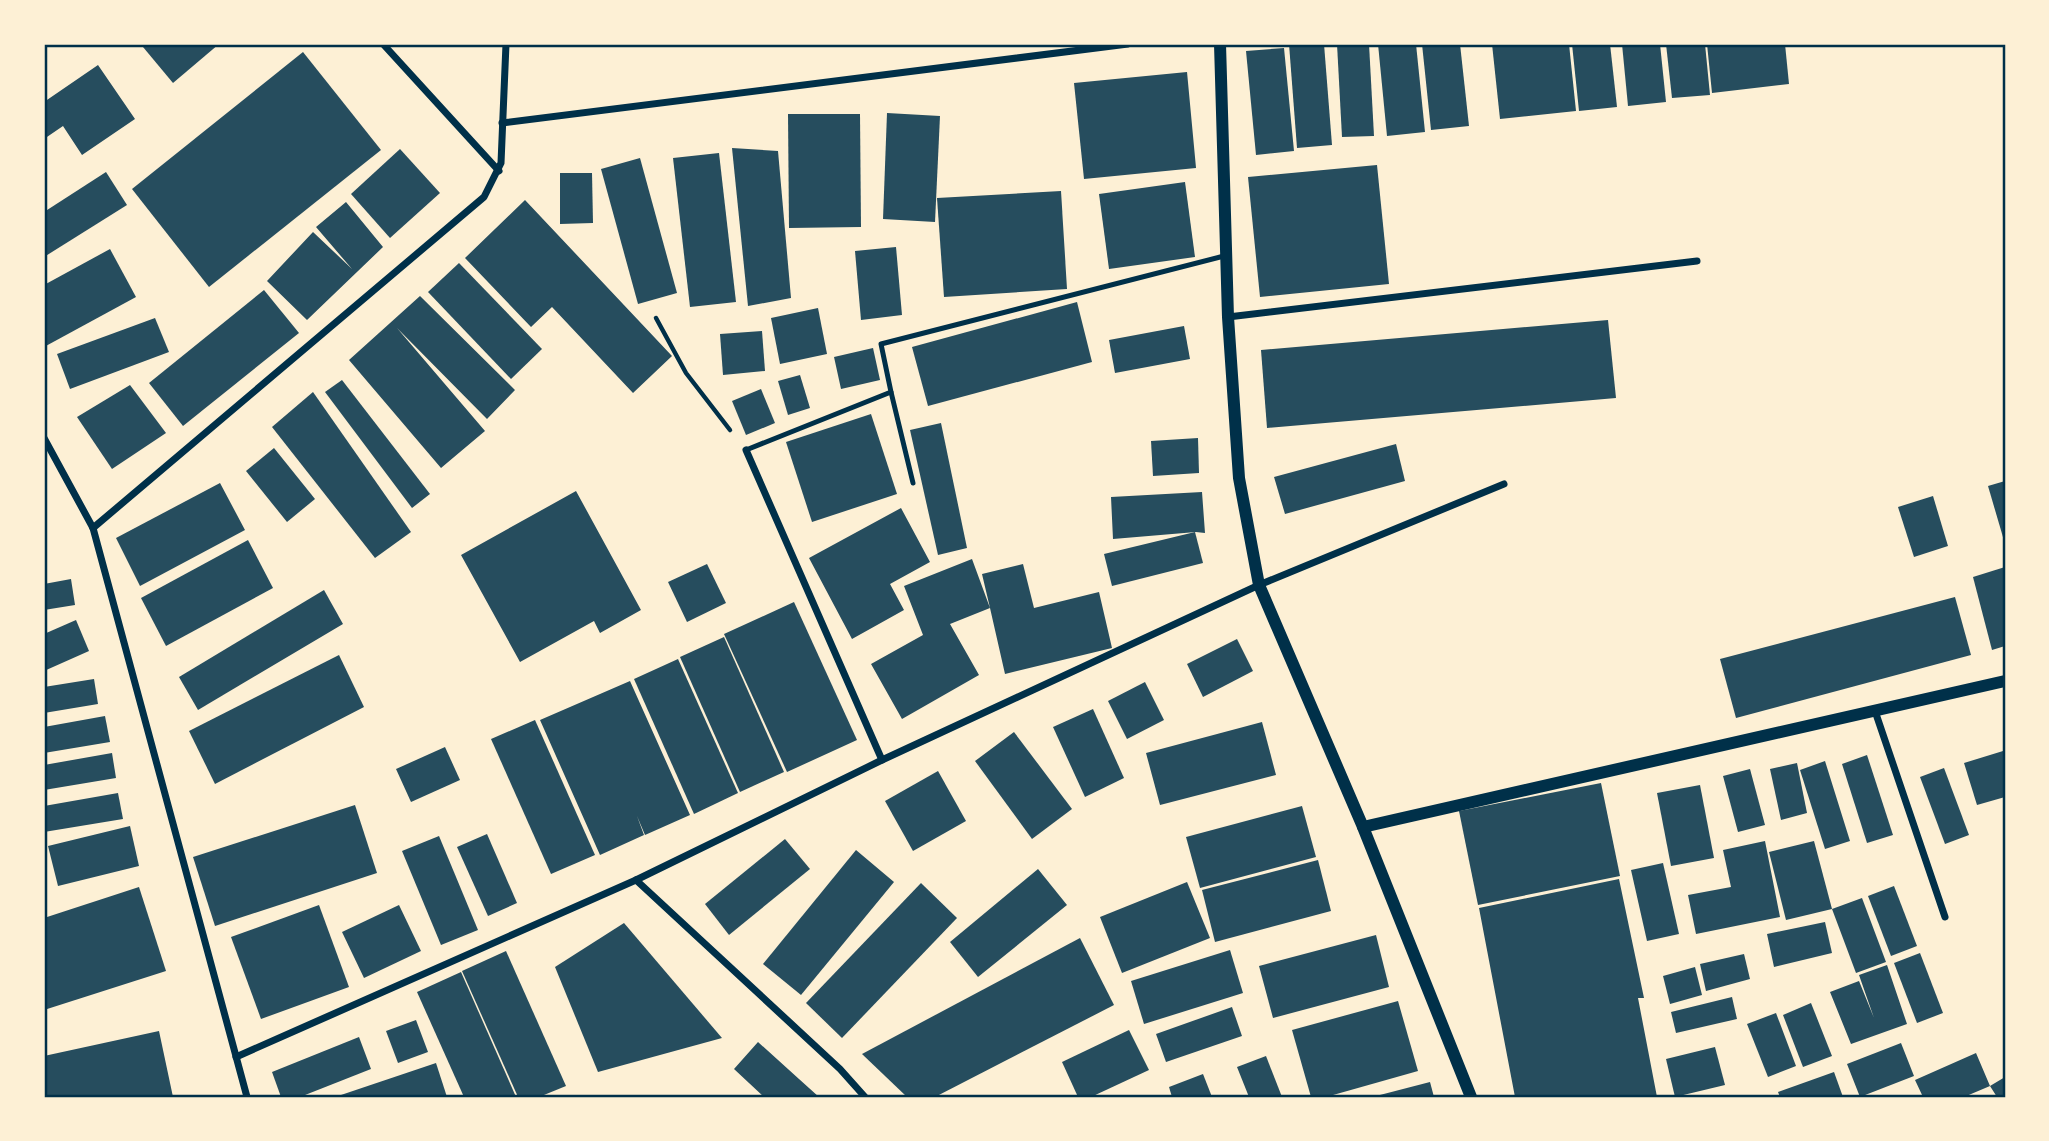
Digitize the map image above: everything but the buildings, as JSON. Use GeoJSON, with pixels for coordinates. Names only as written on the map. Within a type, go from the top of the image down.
{"type":"FeatureCollection","features":[{"type":"Feature","properties":{"kind":"street"},"geometry":{"type":"LineString","coordinates":[[383,44],[499,171]]}},
{"type":"Feature","properties":{"kind":"street"},"geometry":{"type":"LineString","coordinates":[[93,528],[484,197],[499,171],[506,44]]}},
{"type":"Feature","properties":{"kind":"street"},"geometry":{"type":"LineString","coordinates":[[502,123],[1128,44]]}},
{"type":"Feature","properties":{"kind":"street"},"geometry":{"type":"LineString","coordinates":[[1220,44],[1228,317],[1239,478],[1259,585],[1363,827],[1471,1097]]}},
{"type":"Feature","properties":{"kind":"street"},"geometry":{"type":"LineString","coordinates":[[1228,317],[1697,261]]}},
{"type":"Feature","properties":{"kind":"street"},"geometry":{"type":"LineString","coordinates":[[44,438],[93,528],[247,1097]]}},
{"type":"Feature","properties":{"kind":"street"},"geometry":{"type":"LineString","coordinates":[[746,450],[882,760]]}},
{"type":"Feature","properties":{"kind":"street"},"geometry":{"type":"LineString","coordinates":[[236,1057],[636,880],[882,760],[1259,585],[1504,484]]}},
{"type":"Feature","properties":{"kind":"street"},"geometry":{"type":"LineString","coordinates":[[1363,827],[2005,681]]}},
{"type":"Feature","properties":{"kind":"street"},"geometry":{"type":"LineString","coordinates":[[1875,710],[1945,917]]}},
{"type":"Feature","properties":{"kind":"street"},"geometry":{"type":"LineString","coordinates":[[636,880],[840,1069],[865,1097]]}},
{"type":"Feature","properties":{"kind":"lane"},"geometry":{"type":"LineString","coordinates":[[914,482],[881,344],[1226,256]]}},
{"type":"Feature","properties":{"kind":"lane"},"geometry":{"type":"LineString","coordinates":[[746,450],[891,392]]}},
{"type":"Feature","properties":{"kind":"path"},"geometry":{"type":"LineString","coordinates":[[656,318],[686,373],[746,450]]}}]}
